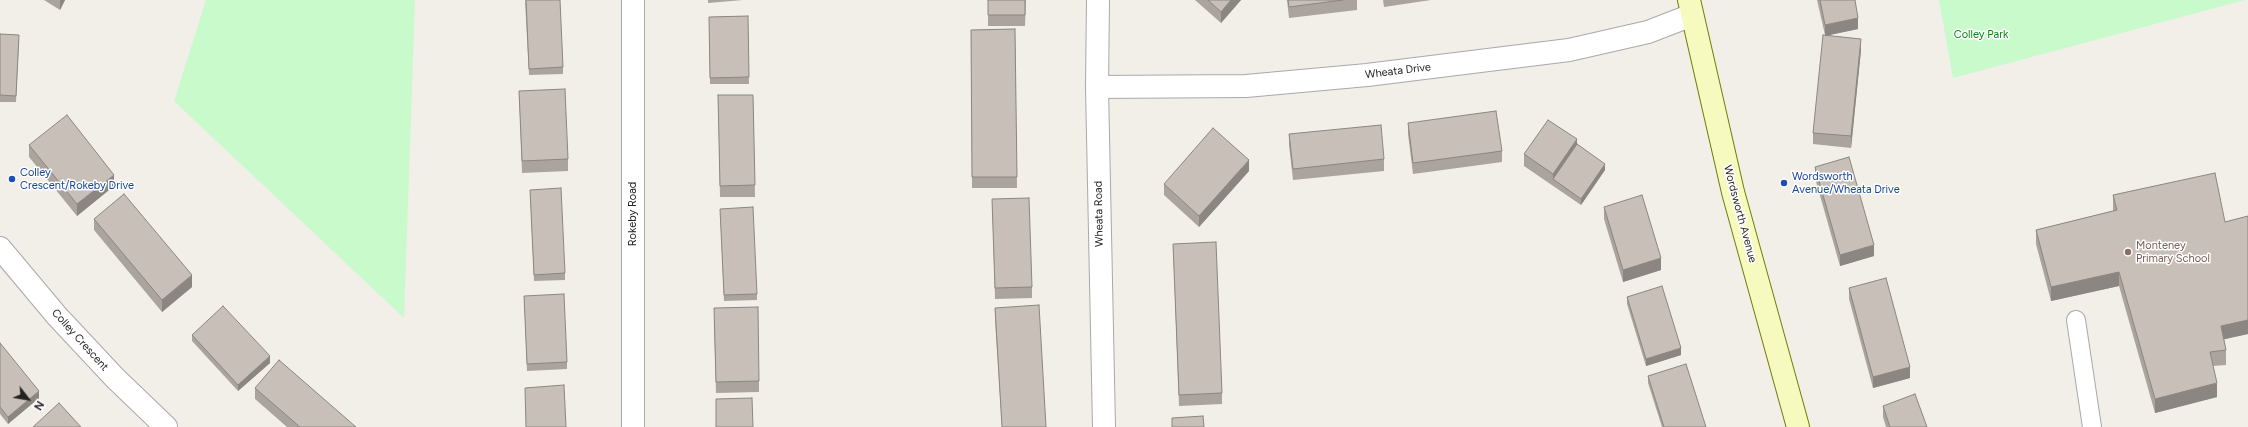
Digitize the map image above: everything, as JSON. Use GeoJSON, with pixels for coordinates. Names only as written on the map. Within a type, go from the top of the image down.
{"type":"FeatureCollection","features":[{"type":"Feature","properties":{"kind":"street","name":"Rokeby Road"},"geometry":{"type":"LineString","coordinates":[[633,0],[633,427]]}},
{"type":"Feature","properties":{"kind":"street","name":"Wheata Road"},"geometry":{"type":"LineString","coordinates":[[1098,0],[1097,87],[1104,427]]}},
{"type":"Feature","properties":{"kind":"street","name":"Wheata Drive"},"geometry":{"type":"LineString","coordinates":[[1097,87],[1246,86],[1382,73],[1569,50],[1648,32],[1691,7]]}},
{"type":"Feature","properties":{"kind":"street","name":"Wordsworth Avenue"},"geometry":{"type":"LineString","coordinates":[[1691,7],[1733,192],[1798,427]]}},
{"type":"Feature","properties":{"kind":"street","name":"Colley Crescent"},"geometry":{"type":"LineString","coordinates":[[0,248],[104,367],[166,427]]}},
{"type":"Feature","properties":{"kind":"lane"},"geometry":{"type":"LineString","coordinates":[[2076,320],[2092,427]]}},
{"type":"Feature","properties":{"kind":"green space"},"geometry":{"type":"Polygon","coordinates":[[[206,0],[415,0],[404,318],[174,101],[206,0]]]}},
{"type":"Feature","properties":{"kind":"green space","name":"Colley Park"},"geometry":{"type":"Polygon","coordinates":[[[1939,0],[2245,0],[1953,78],[1939,0]]]}},
{"type":"Feature","properties":{"kind":"building"},"geometry":{"type":"Polygon","coordinates":[[[526,0],[560,0],[563,67],[529,69],[526,0]]]}},
{"type":"Feature","properties":{"kind":"building"},"geometry":{"type":"Polygon","coordinates":[[[988,0],[1025,0],[1025,15],[988,15],[988,0]]]}},
{"type":"Feature","properties":{"kind":"building"},"geometry":{"type":"Polygon","coordinates":[[[1208,0],[1231,0],[1221,12],[1208,0]]]}},
{"type":"Feature","properties":{"kind":"building"},"geometry":{"type":"Polygon","coordinates":[[[1288,0],[1343,0],[1289,7],[1288,0]]]}},
{"type":"Feature","properties":{"kind":"building"},"geometry":{"type":"Polygon","coordinates":[[[1820,0],[1855,0],[1858,18],[1825,25],[1820,0]]]}},
{"type":"Feature","properties":{"kind":"building"},"geometry":{"type":"Polygon","coordinates":[[[748,16],[749,77],[710,78],[709,17],[748,16]]]}},
{"type":"Feature","properties":{"kind":"building"},"geometry":{"type":"Polygon","coordinates":[[[1015,29],[1017,177],[972,177],[971,30],[1015,29]]]}},
{"type":"Feature","properties":{"kind":"building"},"geometry":{"type":"Polygon","coordinates":[[[0,34],[19,35],[16,96],[0,95],[0,34]]]}},
{"type":"Feature","properties":{"kind":"building"},"geometry":{"type":"Polygon","coordinates":[[[1823,35],[1861,39],[1851,136],[1813,133],[1823,35]]]}},
{"type":"Feature","properties":{"kind":"building"},"geometry":{"type":"Polygon","coordinates":[[[565,89],[568,159],[522,161],[519,91],[565,89]]]}},
{"type":"Feature","properties":{"kind":"building"},"geometry":{"type":"Polygon","coordinates":[[[718,95],[753,95],[755,185],[720,186],[718,95]]]}},
{"type":"Feature","properties":{"kind":"building"},"geometry":{"type":"Polygon","coordinates":[[[1496,111],[1502,151],[1413,163],[1408,123],[1496,111]]]}},
{"type":"Feature","properties":{"kind":"building"},"geometry":{"type":"Polygon","coordinates":[[[67,115],[114,175],[77,204],[29,145],[67,115]]]}},
{"type":"Feature","properties":{"kind":"building"},"geometry":{"type":"Polygon","coordinates":[[[1548,120],[1577,139],[1553,174],[1524,154],[1548,120]]]}},
{"type":"Feature","properties":{"kind":"building"},"geometry":{"type":"Polygon","coordinates":[[[1381,125],[1384,159],[1293,169],[1289,134],[1381,125]]]}},
{"type":"Feature","properties":{"kind":"building"},"geometry":{"type":"Polygon","coordinates":[[[1213,128],[1249,160],[1199,216],[1164,184],[1213,128]]]}},
{"type":"Feature","properties":{"kind":"building"},"geometry":{"type":"Polygon","coordinates":[[[1577,144],[1605,164],[1581,199],[1553,179],[1577,144]]]}},
{"type":"Feature","properties":{"kind":"building"},"geometry":{"type":"Polygon","coordinates":[[[1849,157],[1874,245],[1840,255],[1815,167],[1849,157]]]}},
{"type":"Feature","properties":{"kind":"building"},"geometry":{"type":"Polygon","coordinates":[[[2215,173],[2225,222],[2248,216],[2248,320],[2221,326],[2226,350],[2210,352],[2217,383],[2155,399],[2119,272],[2051,287],[2036,230],[2117,210],[2113,195],[2215,173]]]}},
{"type":"Feature","properties":{"kind":"building"},"geometry":{"type":"Polygon","coordinates":[[[561,188],[565,273],[534,275],[530,190],[561,188]]]}},
{"type":"Feature","properties":{"kind":"building"},"geometry":{"type":"Polygon","coordinates":[[[124,194],[192,275],[162,300],[94,219],[124,194]]]}},
{"type":"Feature","properties":{"kind":"building"},"geometry":{"type":"Polygon","coordinates":[[[1642,195],[1661,258],[1623,270],[1604,207],[1642,195]]]}},
{"type":"Feature","properties":{"kind":"building"},"geometry":{"type":"Polygon","coordinates":[[[1029,198],[1032,287],[995,288],[992,199],[1029,198]]]}},
{"type":"Feature","properties":{"kind":"building"},"geometry":{"type":"Polygon","coordinates":[[[753,207],[757,294],[724,295],[720,209],[753,207]]]}},
{"type":"Feature","properties":{"kind":"building"},"geometry":{"type":"Polygon","coordinates":[[[1216,242],[1222,393],[1179,395],[1173,244],[1216,242]]]}},
{"type":"Feature","properties":{"kind":"building"},"geometry":{"type":"Polygon","coordinates":[[[1886,278],[1910,367],[1873,377],[1849,288],[1886,278]]]}},
{"type":"Feature","properties":{"kind":"building"},"geometry":{"type":"Polygon","coordinates":[[[1662,286],[1681,348],[1646,359],[1627,297],[1662,286]]]}},
{"type":"Feature","properties":{"kind":"building"},"geometry":{"type":"Polygon","coordinates":[[[564,294],[567,362],[527,364],[524,296],[564,294]]]}},
{"type":"Feature","properties":{"kind":"building"},"geometry":{"type":"Polygon","coordinates":[[[1039,305],[1046,427],[1002,427],[995,308],[1039,305]]]}},
{"type":"Feature","properties":{"kind":"building"},"geometry":{"type":"Polygon","coordinates":[[[223,306],[270,356],[238,385],[192,335],[223,306]]]}},
{"type":"Feature","properties":{"kind":"building"},"geometry":{"type":"Polygon","coordinates":[[[758,307],[759,381],[716,382],[714,308],[758,307]]]}},
{"type":"Feature","properties":{"kind":"building"},"geometry":{"type":"Polygon","coordinates":[[[0,343],[39,391],[8,417],[0,407],[0,343]]]}},
{"type":"Feature","properties":{"kind":"building"},"geometry":{"type":"Polygon","coordinates":[[[279,360],[356,427],[300,427],[255,388],[279,360]]]}},
{"type":"Feature","properties":{"kind":"building"},"geometry":{"type":"Polygon","coordinates":[[[1686,364],[1706,427],[1664,427],[1648,376],[1686,364]]]}},
{"type":"Feature","properties":{"kind":"building"},"geometry":{"type":"Polygon","coordinates":[[[564,385],[566,427],[526,427],[525,388],[564,385]]]}},
{"type":"Feature","properties":{"kind":"building"},"geometry":{"type":"Polygon","coordinates":[[[1915,394],[1927,427],[1890,427],[1883,406],[1915,394]]]}},
{"type":"Feature","properties":{"kind":"building"},"geometry":{"type":"Polygon","coordinates":[[[752,398],[753,427],[716,427],[716,399],[752,398]]]}},
{"type":"Feature","properties":{"kind":"building"},"geometry":{"type":"Polygon","coordinates":[[[59,403],[81,427],[33,427],[59,403]]]}},
{"type":"Feature","properties":{"kind":"building"},"geometry":{"type":"Polygon","coordinates":[[[1203,416],[1204,427],[1172,427],[1172,418],[1203,416]]]}},
{"type":"Feature","properties":{"kind":"place","name":"Colley Crescent/Rokeby Drive"},"geometry":{"type":"Point","coordinates":[12,179]}},
{"type":"Feature","properties":{"kind":"place","name":"Wordsworth Avenue/Wheata Drive"},"geometry":{"type":"Point","coordinates":[1784,183]}},
{"type":"Feature","properties":{"kind":"place","name":"Monteney Primary School"},"geometry":{"type":"Point","coordinates":[2128,252]}}]}
